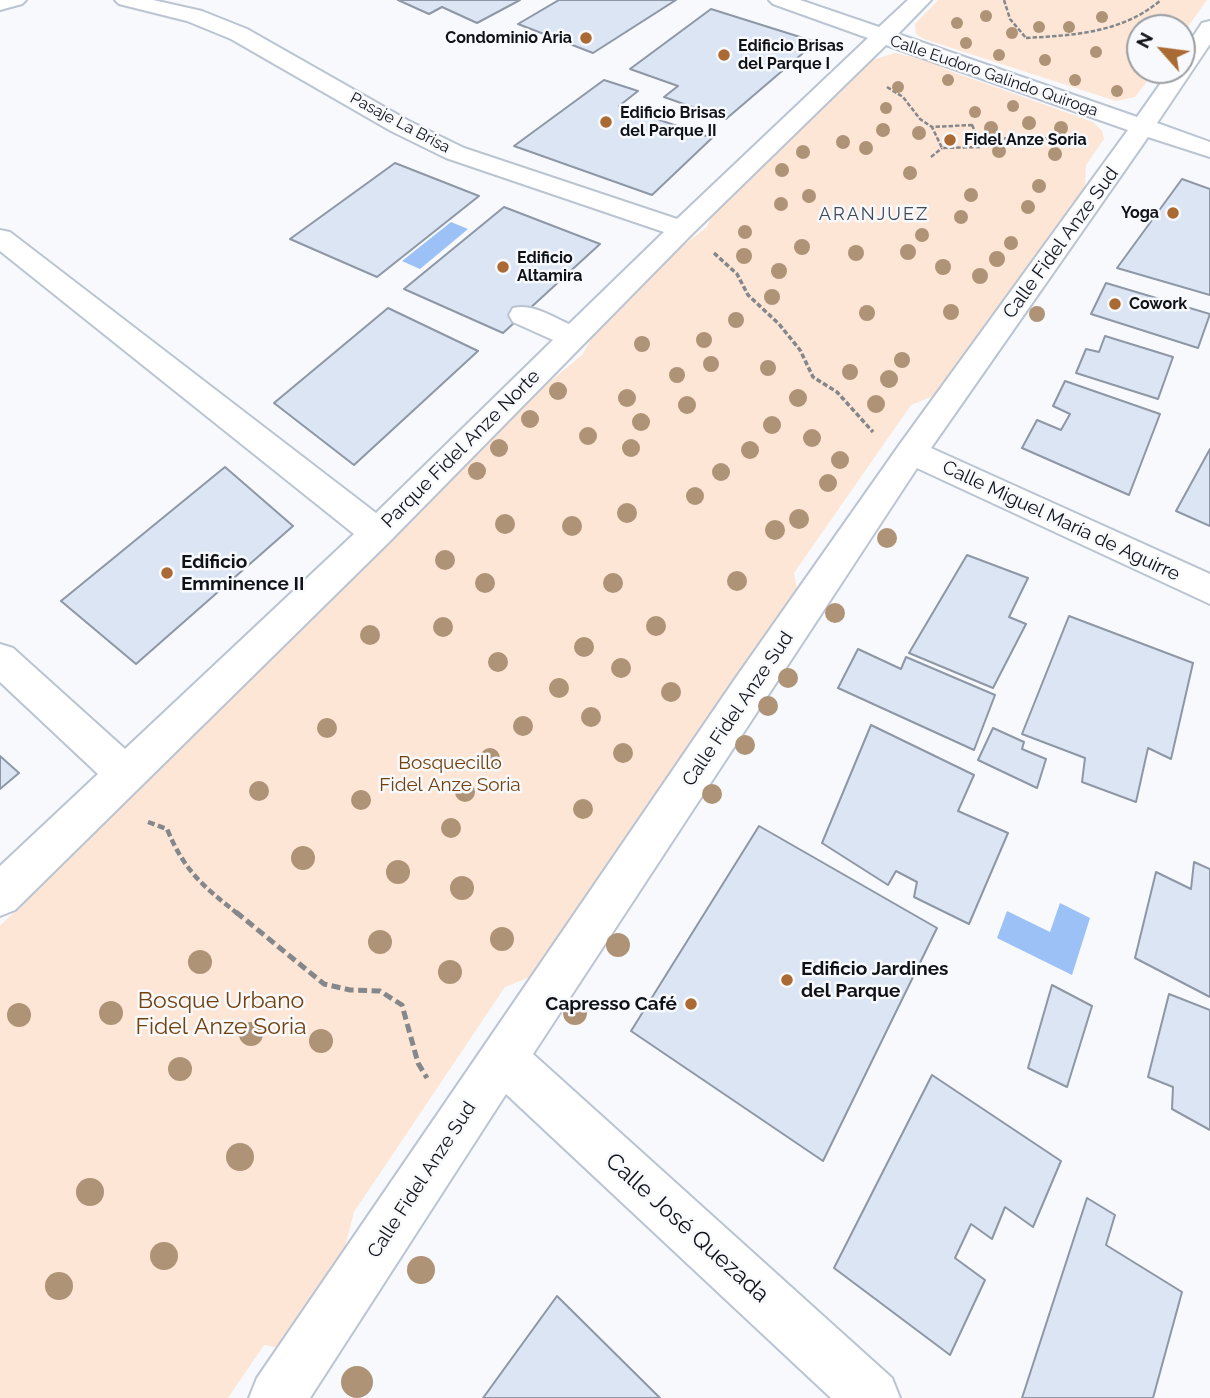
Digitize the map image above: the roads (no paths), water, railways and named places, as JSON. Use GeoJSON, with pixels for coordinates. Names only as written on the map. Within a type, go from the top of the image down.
{"type":"FeatureCollection","features":[{"type":"Feature","properties":{"kind":"street"},"geometry":{"type":"LineString","coordinates":[[0,4],[15,0]]}},
{"type":"Feature","properties":{"kind":"street","name":"Pasaje La Brisa"},"geometry":{"type":"LineString","coordinates":[[126,0],[194,16],[239,34],[400,126],[456,153],[682,229]]}},
{"type":"Feature","properties":{"kind":"street","name":"Calle Eudoro Galindo Quiroga"},"geometry":{"type":"LineString","coordinates":[[780,0],[1210,150]]}},
{"type":"Feature","properties":{"kind":"street","name":"Parque Fidel Anze Norte"},"geometry":{"type":"LineString","coordinates":[[0,895],[377,533],[682,229],[920,0]]}},
{"type":"Feature","properties":{"kind":"street","name":"Calle Fidel Anze Sud"},"geometry":{"type":"LineString","coordinates":[[277,1398],[502,1058],[895,444],[1144,128],[1210,28]]}},
{"type":"Feature","properties":{"kind":"street"},"geometry":{"type":"LineString","coordinates":[[0,238],[377,533]]}},
{"type":"Feature","properties":{"kind":"street"},"geometry":{"type":"LineString","coordinates":[[523,315],[573,337]]}},
{"type":"Feature","properties":{"kind":"street","name":"Calle Miguel María de Aguirre"},"geometry":{"type":"LineString","coordinates":[[895,444],[1210,590]]}},
{"type":"Feature","properties":{"kind":"street"},"geometry":{"type":"LineString","coordinates":[[0,659],[125,774]]}},
{"type":"Feature","properties":{"kind":"street","name":"Calle José Quezada"},"geometry":{"type":"LineString","coordinates":[[502,1058],[872,1398]]}},
{"type":"Feature","properties":{"kind":"water"},"geometry":{"type":"Polygon","coordinates":[[[451,222],[468,229],[420,269],[402,261],[451,222]]]}},
{"type":"Feature","properties":{"kind":"water"},"geometry":{"type":"Polygon","coordinates":[[[1060,903],[1090,918],[1072,975],[997,938],[1007,911],[1050,932],[1060,903]]]}},
{"type":"Feature","properties":{"kind":"place","name":"Condominio Aria"},"geometry":{"type":"Point","coordinates":[586,38]}},
{"type":"Feature","properties":{"kind":"place","name":"Edificio Brisas del Parque I"},"geometry":{"type":"Point","coordinates":[724,55]}},
{"type":"Feature","properties":{"kind":"place","name":"Edificio Brisas del Parque II"},"geometry":{"type":"Point","coordinates":[606,122]}},
{"type":"Feature","properties":{"kind":"place","name":"Fidel Anze Soria"},"geometry":{"type":"Point","coordinates":[950,140]}},
{"type":"Feature","properties":{"kind":"place","name":"Yoga"},"geometry":{"type":"Point","coordinates":[1173,213]}},
{"type":"Feature","properties":{"kind":"place","name":"Edificio Altamira"},"geometry":{"type":"Point","coordinates":[503,267]}},
{"type":"Feature","properties":{"kind":"place","name":"Cowork"},"geometry":{"type":"Point","coordinates":[1115,304]}},
{"type":"Feature","properties":{"kind":"place","name":"Edificio Emminence II"},"geometry":{"type":"Point","coordinates":[167,573]}},
{"type":"Feature","properties":{"kind":"place","name":"Edificio Jardines del Parque"},"geometry":{"type":"Point","coordinates":[787,980]}},
{"type":"Feature","properties":{"kind":"place","name":"Capresso Café"},"geometry":{"type":"Point","coordinates":[691,1004]}},
{"type":"Feature","properties":{"kind":"district","name":"ARANJUEZ"},"geometry":{"type":"Point","coordinates":[874,215]}},
{"type":"Feature","properties":{"kind":"park label","name":"Bosquecillo Fidel Anze Soria"},"geometry":{"type":"Point","coordinates":[450,774]}},
{"type":"Feature","properties":{"kind":"park label","name":"Bosque Urbano Fidel Anze Soria"},"geometry":{"type":"Point","coordinates":[221,1014]}}]}
